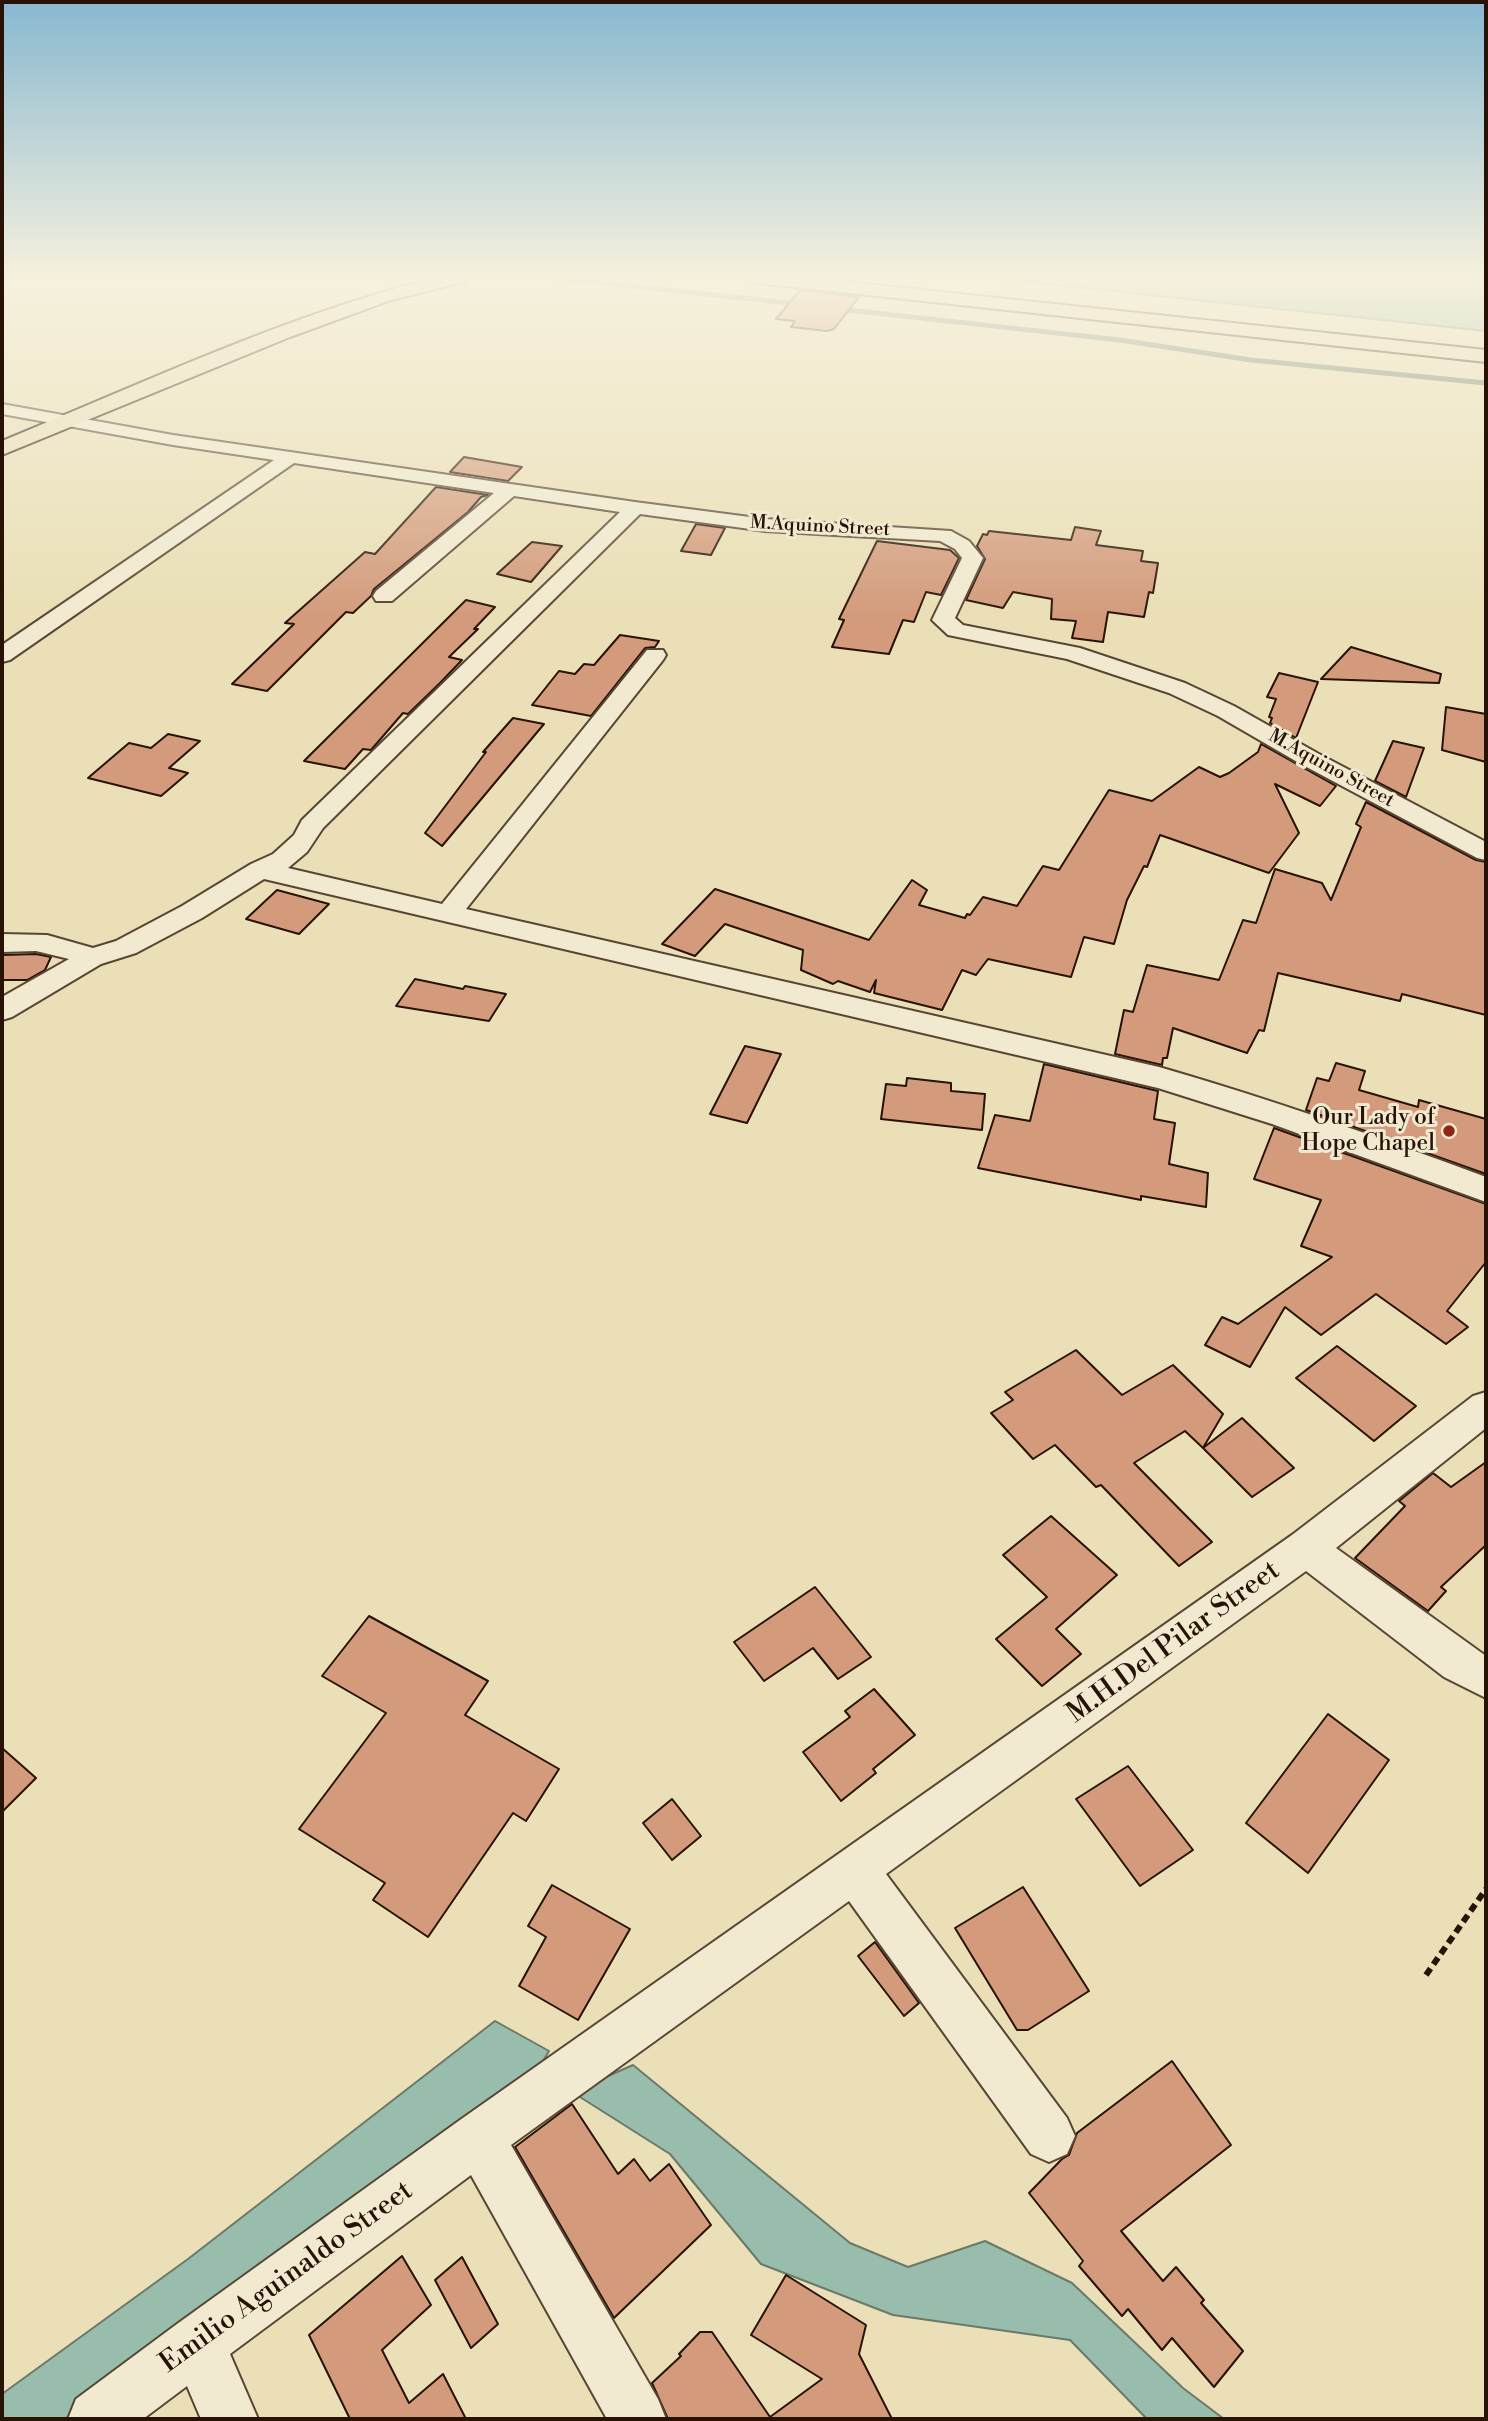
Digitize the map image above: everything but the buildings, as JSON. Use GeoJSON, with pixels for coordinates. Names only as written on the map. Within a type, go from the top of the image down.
{"type":"FeatureCollection","features":[{"type":"Feature","properties":{"kind":"highway"},"geometry":{"type":"LineString","coordinates":[[2,449],[142,391]]}},
{"type":"Feature","properties":{"kind":"street","name":"M.Aquino Street"},"geometry":{"type":"LineString","coordinates":[[2,409],[290,458],[635,508],[765,525],[944,535],[962,545],[973,558],[943,621],[947,625],[964,632],[1029,642],[1072,653],[1177,688],[1226,711],[1308,758],[1486,852]]}},
{"type":"Feature","properties":{"kind":"street"},"geometry":{"type":"LineString","coordinates":[[2,655],[290,458]]}},
{"type":"Feature","properties":{"kind":"street"},"geometry":{"type":"LineString","coordinates":[[384,596],[510,489]]}},
{"type":"Feature","properties":{"kind":"street"},"geometry":{"type":"LineString","coordinates":[[2,1010],[91,958],[127,947],[192,912],[260,870],[270,869],[310,832],[311,825],[635,508]]}},
{"type":"Feature","properties":{"kind":"street"},"geometry":{"type":"LineString","coordinates":[[447,915],[655,655]]}},
{"type":"Feature","properties":{"kind":"street"},"geometry":{"type":"LineString","coordinates":[[260,870],[1028,1046],[1172,1082],[1235,1099],[1331,1132],[1486,1190]]}},
{"type":"Feature","properties":{"kind":"street"},"geometry":{"type":"LineString","coordinates":[[2,943],[20,940],[36,942],[91,958]]}},
{"type":"Feature","properties":{"kind":"street","name":"M.H.Del Pilar Street"},"geometry":{"type":"LineString","coordinates":[[478,2138],[1306,1548],[1486,1407]]}},
{"type":"Feature","properties":{"kind":"street"},"geometry":{"type":"LineString","coordinates":[[1306,1548],[1448,1656],[1486,1678]]}},
{"type":"Feature","properties":{"kind":"street"},"geometry":{"type":"LineString","coordinates":[[855,1870],[1049,2136]]}},
{"type":"Feature","properties":{"kind":"street"},"geometry":{"type":"LineString","coordinates":[[478,2138],[638,2419]]}},
{"type":"Feature","properties":{"kind":"street","name":"Emilio Aguinaldo Street"},"geometry":{"type":"LineString","coordinates":[[96,2419],[478,2138]]}},
{"type":"Feature","properties":{"kind":"street"},"geometry":{"type":"LineString","coordinates":[[197,2344],[230,2419]]}},
{"type":"Feature","properties":{"kind":"path"},"geometry":{"type":"LineString","coordinates":[[1426,1975],[1486,1889]]}},
{"type":"Feature","properties":{"kind":"shaded area"},"geometry":{"type":"Polygon","coordinates":[[[495,2021],[549,2051],[536,2073],[65,2419],[2,2419],[2,2394],[188,2259],[495,2021]]]}},
{"type":"Feature","properties":{"kind":"shaded area"},"geometry":{"type":"Polygon","coordinates":[[[633,2065],[850,2243],[908,2267],[985,2241],[1072,2283],[1183,2388],[1224,2419],[1147,2419],[1070,2340],[893,2315],[761,2264],[670,2154],[572,2092],[633,2065]]]}},
{"type":"Feature","properties":{"kind":"place","name":"Our Lady of Hope Chapel"},"geometry":{"type":"Point","coordinates":[1449,1131]}}]}
